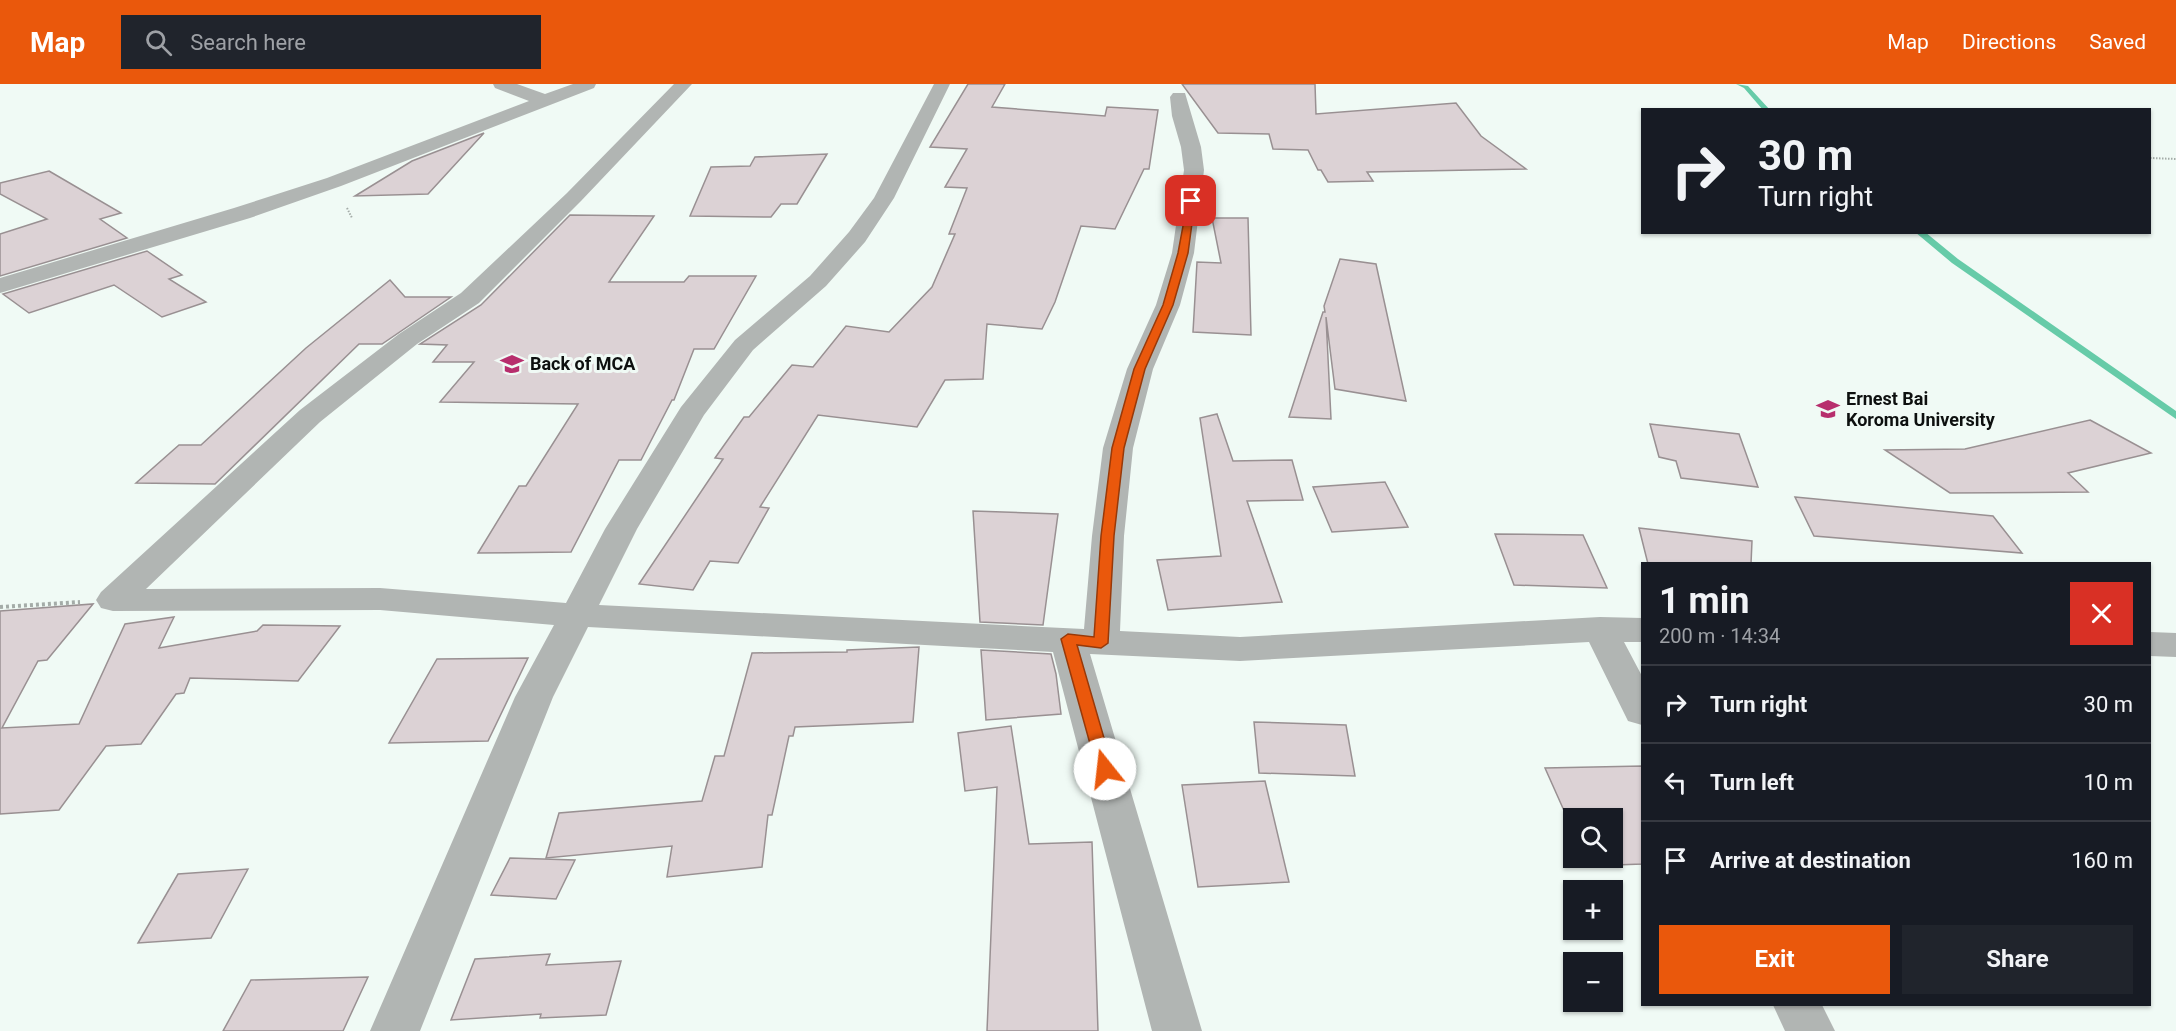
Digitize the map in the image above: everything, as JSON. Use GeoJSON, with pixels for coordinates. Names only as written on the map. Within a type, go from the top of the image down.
{"type":"FeatureCollection","features":[{"type":"Feature","properties":{"kind":"street"},"geometry":{"type":"LineString","coordinates":[[501,84],[544,100]]}},
{"type":"Feature","properties":{"kind":"street"},"geometry":{"type":"LineString","coordinates":[[0,286],[242,213],[334,182],[588,84]]}},
{"type":"Feature","properties":{"kind":"street"},"geometry":{"type":"LineString","coordinates":[[113,600],[310,416],[408,339],[470,298],[574,197],[684,84]]}},
{"type":"Feature","properties":{"kind":"street"},"geometry":{"type":"LineString","coordinates":[[395,1031],[534,697],[621,529],[691,413],[744,345],[818,281],[857,237],[884,198],[942,84]]}},
{"type":"Feature","properties":{"kind":"street"},"geometry":{"type":"LineString","coordinates":[[1177,1031],[1085,641],[1108,536],[1118,448],[1140,369],[1168,305],[1183,253],[1194,170],[1191,147],[1181,116],[1179,97]]}},
{"type":"Feature","properties":{"kind":"street"},"geometry":{"type":"LineString","coordinates":[[113,600],[380,599],[575,615],[1240,649],[1599,629],[1641,630]]}},
{"type":"Feature","properties":{"kind":"street"},"geometry":{"type":"LineString","coordinates":[[1599,629],[1641,709]]}},
{"type":"Feature","properties":{"kind":"street"},"geometry":{"type":"LineString","coordinates":[[2151,644],[2176,645]]}},
{"type":"Feature","properties":{"kind":"street"},"geometry":{"type":"LineString","coordinates":[[1798,1006],[1810,1031]]}},
{"type":"Feature","properties":{"kind":"path"},"geometry":{"type":"LineString","coordinates":[[2151,158],[2176,159]]}},
{"type":"Feature","properties":{"kind":"path"},"geometry":{"type":"LineString","coordinates":[[0,607],[113,600]]}},
{"type":"Feature","properties":{"kind":"building"},"geometry":{"type":"Polygon","coordinates":[[[968,84],[1005,84],[992,107],[1105,116],[1107,107],[1158,110],[1149,169],[1144,169],[1115,229],[1081,226],[1055,302],[1042,329],[987,324],[983,379],[945,380],[917,427],[818,415],[760,507],[769,508],[738,563],[710,561],[693,590],[639,584],[723,459],[715,458],[744,417],[749,417],[792,365],[813,367],[846,326],[889,332],[932,287],[955,234],[949,234],[967,188],[945,187],[967,149],[930,147],[968,84]]]}},
{"type":"Feature","properties":{"kind":"building"},"geometry":{"type":"Polygon","coordinates":[[[1182,84],[1315,84],[1316,114],[1456,103],[1481,136],[1526,169],[1367,172],[1373,181],[1328,182],[1321,170],[1318,170],[1308,150],[1273,149],[1269,134],[1218,133],[1182,84]]]}},
{"type":"Feature","properties":{"kind":"building"},"geometry":{"type":"Polygon","coordinates":[[[484,133],[428,194],[355,196],[412,161],[484,133]]]}},
{"type":"Feature","properties":{"kind":"building"},"geometry":{"type":"Polygon","coordinates":[[[827,154],[797,204],[781,204],[771,217],[690,216],[711,167],[750,166],[755,157],[827,154]]]}},
{"type":"Feature","properties":{"kind":"building"},"geometry":{"type":"Polygon","coordinates":[[[49,171],[121,213],[100,219],[127,238],[0,276],[0,234],[47,219],[0,194],[0,183],[49,171]]]}},
{"type":"Feature","properties":{"kind":"building"},"geometry":{"type":"Polygon","coordinates":[[[570,215],[654,216],[609,282],[684,282],[689,276],[756,276],[714,349],[694,349],[674,400],[641,460],[619,460],[571,552],[478,553],[519,486],[526,486],[578,404],[440,402],[474,362],[433,362],[447,345],[420,344],[481,305],[570,215]]]}},
{"type":"Feature","properties":{"kind":"building"},"geometry":{"type":"Polygon","coordinates":[[[1212,218],[1248,218],[1251,335],[1193,332],[1197,262],[1221,263],[1212,218]]]}},
{"type":"Feature","properties":{"kind":"building"},"geometry":{"type":"Polygon","coordinates":[[[147,251],[182,275],[169,279],[206,302],[162,317],[114,285],[29,313],[3,294],[147,251]]]}},
{"type":"Feature","properties":{"kind":"building"},"geometry":{"type":"Polygon","coordinates":[[[1340,259],[1376,264],[1406,401],[1335,389],[1326,317],[1331,419],[1289,417],[1323,312],[1325,312],[1324,306],[1340,259]]]}},
{"type":"Feature","properties":{"kind":"building"},"geometry":{"type":"Polygon","coordinates":[[[390,280],[405,297],[451,297],[382,344],[359,344],[215,484],[136,483],[179,445],[201,445],[306,348],[390,280]]]}},
{"type":"Feature","properties":{"kind":"building"},"geometry":{"type":"Polygon","coordinates":[[[1217,414],[1233,461],[1292,460],[1303,500],[1247,501],[1282,602],[1168,610],[1157,560],[1221,556],[1200,418],[1217,414]]]}},
{"type":"Feature","properties":{"kind":"building"},"geometry":{"type":"Polygon","coordinates":[[[2090,420],[2151,453],[2068,473],[2088,492],[1950,493],[1885,450],[1965,449],[2090,420]]]}},
{"type":"Feature","properties":{"kind":"building"},"geometry":{"type":"Polygon","coordinates":[[[1650,424],[1739,434],[1758,487],[1681,478],[1676,461],[1659,457],[1650,424]]]}},
{"type":"Feature","properties":{"kind":"building"},"geometry":{"type":"Polygon","coordinates":[[[1385,482],[1408,527],[1332,532],[1313,487],[1385,482]]]}},
{"type":"Feature","properties":{"kind":"building"},"geometry":{"type":"Polygon","coordinates":[[[1795,497],[1993,516],[2022,553],[1814,536],[1795,497]]]}},
{"type":"Feature","properties":{"kind":"building"},"geometry":{"type":"Polygon","coordinates":[[[973,511],[1058,514],[1043,625],[980,622],[973,511]]]}},
{"type":"Feature","properties":{"kind":"building"},"geometry":{"type":"Polygon","coordinates":[[[1639,528],[1752,541],[1751,562],[1648,562],[1639,528]]]}},
{"type":"Feature","properties":{"kind":"building"},"geometry":{"type":"Polygon","coordinates":[[[1495,534],[1583,535],[1607,588],[1514,585],[1495,534]]]}},
{"type":"Feature","properties":{"kind":"building"},"geometry":{"type":"Polygon","coordinates":[[[93,604],[47,660],[38,661],[2,728],[79,724],[125,624],[174,617],[159,648],[257,631],[263,625],[340,626],[298,681],[190,678],[184,693],[176,694],[141,744],[106,746],[59,810],[0,814],[0,611],[93,604]]]}},
{"type":"Feature","properties":{"kind":"building"},"geometry":{"type":"Polygon","coordinates":[[[919,647],[913,722],[795,727],[793,736],[789,736],[772,815],[768,815],[762,867],[667,877],[672,846],[546,858],[559,813],[702,801],[715,756],[724,756],[752,653],[847,652],[847,650],[919,647]]]}},
{"type":"Feature","properties":{"kind":"building"},"geometry":{"type":"Polygon","coordinates":[[[981,650],[1051,654],[1061,714],[986,720],[981,650]]]}},
{"type":"Feature","properties":{"kind":"building"},"geometry":{"type":"Polygon","coordinates":[[[528,658],[488,741],[389,743],[437,659],[528,658]]]}},
{"type":"Feature","properties":{"kind":"building"},"geometry":{"type":"Polygon","coordinates":[[[1254,722],[1346,725],[1355,776],[1259,773],[1254,722]]]}},
{"type":"Feature","properties":{"kind":"building"},"geometry":{"type":"Polygon","coordinates":[[[1011,726],[1029,844],[1092,842],[1098,1031],[987,1031],[997,787],[965,791],[958,733],[1011,726]]]}},
{"type":"Feature","properties":{"kind":"building"},"geometry":{"type":"Polygon","coordinates":[[[1641,766],[1641,864],[1623,865],[1623,808],[1563,808],[1545,768],[1641,766]]]}},
{"type":"Feature","properties":{"kind":"building"},"geometry":{"type":"Polygon","coordinates":[[[1265,781],[1289,882],[1198,887],[1182,785],[1265,781]]]}},
{"type":"Feature","properties":{"kind":"building"},"geometry":{"type":"Polygon","coordinates":[[[510,858],[575,860],[556,899],[491,895],[510,858]]]}},
{"type":"Feature","properties":{"kind":"building"},"geometry":{"type":"Polygon","coordinates":[[[248,869],[211,938],[138,943],[178,874],[248,869]]]}},
{"type":"Feature","properties":{"kind":"building"},"geometry":{"type":"Polygon","coordinates":[[[550,954],[546,965],[621,961],[606,1015],[540,1018],[541,1014],[451,1020],[475,959],[550,954]]]}},
{"type":"Feature","properties":{"kind":"building"},"geometry":{"type":"Polygon","coordinates":[[[368,977],[343,1031],[223,1031],[251,980],[368,977]]]}},
{"type":"Feature","properties":{"kind":"waterway"},"geometry":{"type":"LineString","coordinates":[[1739,84],[1746,87],[1765,108]]}},
{"type":"Feature","properties":{"kind":"waterway"},"geometry":{"type":"LineString","coordinates":[[1921,234],[1955,261],[2176,416]]}},
{"type":"Feature","properties":{"kind":"place","name":"Back of MCA"},"geometry":{"type":"Point","coordinates":[512,364]}},
{"type":"Feature","properties":{"kind":"place","name":"Ernest Bai Koroma University"},"geometry":{"type":"Point","coordinates":[1828,409]}},
{"type":"Feature","properties":{"kind":"route"},"geometry":{"type":"LineString","coordinates":[[1105,769],[1068,639],[1101,643],[1108,536],[1118,448],[1140,369],[1168,305],[1183,253],[1191,201]]}}]}
